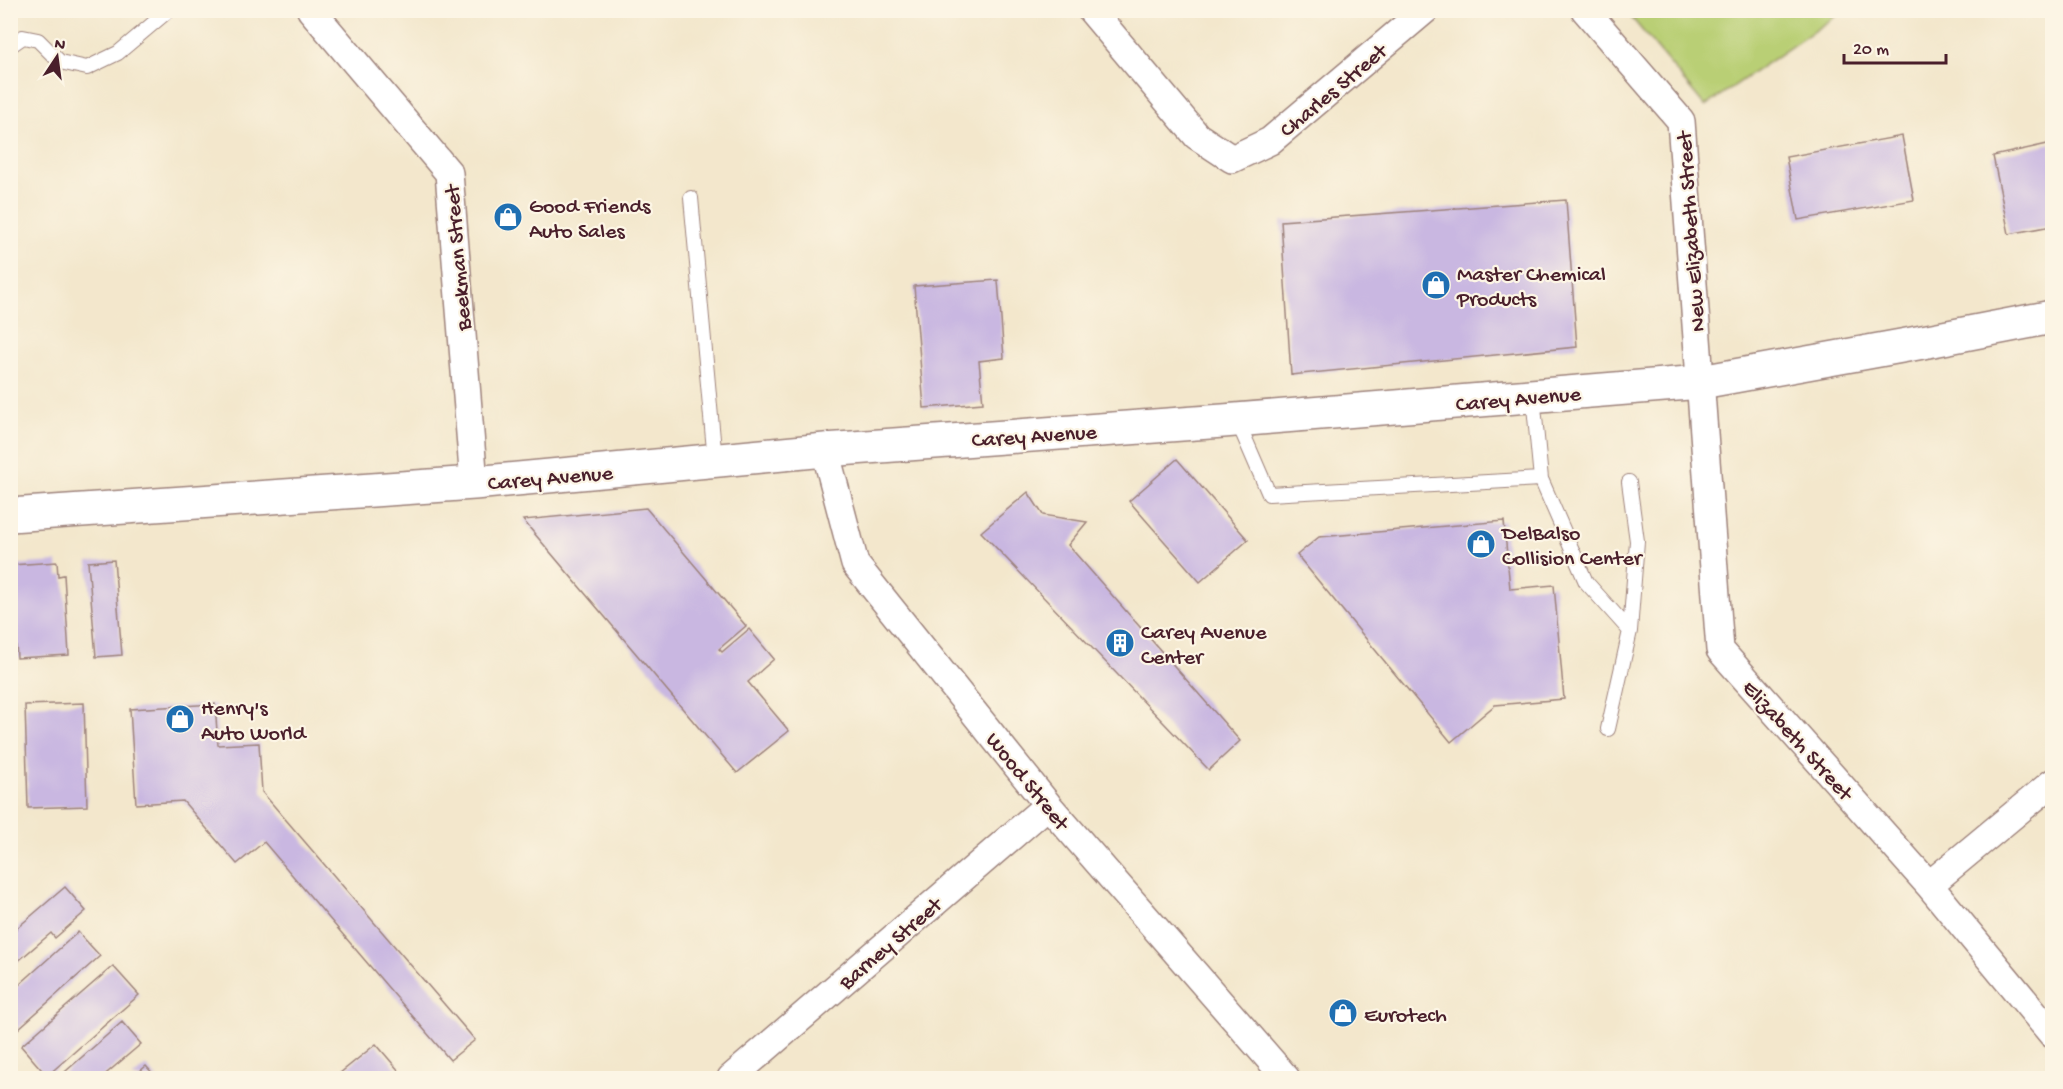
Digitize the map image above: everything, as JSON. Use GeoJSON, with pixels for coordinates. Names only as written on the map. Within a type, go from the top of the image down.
{"type":"FeatureCollection","features":[{"type":"Feature","properties":{"kind":"main road","name":"Carey Avenue"},"geometry":{"type":"LineString","coordinates":[[10,515],[474,483],[825,450],[1238,420],[1701,382],[2052,316]]}},
{"type":"Feature","properties":{"kind":"street","name":"Beekman Street"},"geometry":{"type":"LineString","coordinates":[[311,10],[449,173],[474,483]]}},
{"type":"Feature","properties":{"kind":"street","name":"Charles Street"},"geometry":{"type":"LineString","coordinates":[[1091,10],[1197,136],[1232,159],[1270,141],[1425,10]]}},
{"type":"Feature","properties":{"kind":"street","name":"New Elizabeth Street"},"geometry":{"type":"LineString","coordinates":[[1585,10],[1681,122],[1701,382]]}},
{"type":"Feature","properties":{"kind":"street","name":"Elizabeth Street"},"geometry":{"type":"LineString","coordinates":[[1701,382],[1720,650],[1929,885],[2052,1034]]}},
{"type":"Feature","properties":{"kind":"street","name":"Wood Street"},"geometry":{"type":"LineString","coordinates":[[825,450],[855,564],[1048,805],[1276,1075]]}},
{"type":"Feature","properties":{"kind":"street"},"geometry":{"type":"LineString","coordinates":[[1929,885],[2052,783]]}},
{"type":"Feature","properties":{"kind":"street","name":"Barney Street"},"geometry":{"type":"LineString","coordinates":[[731,1078],[1048,805]]}},
{"type":"Feature","properties":{"kind":"lane"},"geometry":{"type":"LineString","coordinates":[[10,46],[23,37],[38,40],[60,62],[87,68],[118,54],[169,10]]}},
{"type":"Feature","properties":{"kind":"lane"},"geometry":{"type":"LineString","coordinates":[[691,198],[715,461]]}},
{"type":"Feature","properties":{"kind":"lane"},"geometry":{"type":"LineString","coordinates":[[1533,396],[1541,479],[1586,582],[1630,631]]}},
{"type":"Feature","properties":{"kind":"lane"},"geometry":{"type":"LineString","coordinates":[[1238,420],[1269,494],[1541,479]]}},
{"type":"Feature","properties":{"kind":"lane"},"geometry":{"type":"LineString","coordinates":[[1608,729],[1630,631],[1637,541],[1629,482]]}},
{"type":"Feature","properties":{"kind":"green space"},"geometry":{"type":"Polygon","coordinates":[[[1837,10],[1840,13],[1705,106],[1626,11],[1837,10]]]}},
{"type":"Feature","properties":{"kind":"building"},"geometry":{"type":"Polygon","coordinates":[[[1902,136],[1914,200],[1798,220],[1786,157],[1902,136]]]}},
{"type":"Feature","properties":{"kind":"building"},"geometry":{"type":"Polygon","coordinates":[[[2052,143],[2052,226],[2009,234],[1993,156],[2052,143]]]}},
{"type":"Feature","properties":{"kind":"building"},"geometry":{"type":"Polygon","coordinates":[[[1566,200],[1577,347],[1291,375],[1281,221],[1566,200]]]}},
{"type":"Feature","properties":{"kind":"building"},"geometry":{"type":"Polygon","coordinates":[[[998,280],[1004,358],[979,361],[983,403],[924,408],[914,286],[998,280]]]}},
{"type":"Feature","properties":{"kind":"building"},"geometry":{"type":"Polygon","coordinates":[[[1177,459],[1248,540],[1200,582],[1129,501],[1177,459]]]}},
{"type":"Feature","properties":{"kind":"building","name":"Carey Avenue Center"},"geometry":{"type":"Polygon","coordinates":[[[1028,492],[1043,515],[1087,522],[1068,545],[1240,741],[1209,770],[981,532],[1028,492]]]}},
{"type":"Feature","properties":{"kind":"building"},"geometry":{"type":"Polygon","coordinates":[[[646,508],[746,626],[719,649],[722,652],[749,629],[774,659],[748,682],[789,731],[737,773],[523,520],[646,508]]]}},
{"type":"Feature","properties":{"kind":"building"},"geometry":{"type":"Polygon","coordinates":[[[1504,521],[1510,589],[1554,585],[1564,699],[1495,705],[1451,742],[1297,555],[1319,537],[1504,521]]]}},
{"type":"Feature","properties":{"kind":"building"},"geometry":{"type":"Polygon","coordinates":[[[114,560],[122,655],[96,657],[88,562],[114,560]]]}},
{"type":"Feature","properties":{"kind":"building"},"geometry":{"type":"Polygon","coordinates":[[[57,562],[58,576],[64,575],[69,655],[17,658],[11,565],[57,562]]]}},
{"type":"Feature","properties":{"kind":"building"},"geometry":{"type":"Polygon","coordinates":[[[84,703],[87,806],[28,808],[25,705],[84,703]]]}},
{"type":"Feature","properties":{"kind":"building"},"geometry":{"type":"Polygon","coordinates":[[[215,704],[218,745],[259,743],[262,792],[475,1040],[450,1060],[264,842],[237,864],[183,801],[136,804],[130,709],[215,704]]]}},
{"type":"Feature","properties":{"kind":"building"},"geometry":{"type":"Polygon","coordinates":[[[65,887],[86,911],[55,938],[51,933],[10,968],[10,934],[65,887]]]}},
{"type":"Feature","properties":{"kind":"building"},"geometry":{"type":"Polygon","coordinates":[[[78,932],[100,956],[18,1029],[10,1021],[10,993],[78,932]]]}},
{"type":"Feature","properties":{"kind":"building"},"geometry":{"type":"Polygon","coordinates":[[[113,966],[139,995],[47,1076],[21,1046],[113,966]]]}},
{"type":"Feature","properties":{"kind":"building"},"geometry":{"type":"Polygon","coordinates":[[[122,1022],[141,1044],[101,1078],[58,1078],[122,1022]]]}},
{"type":"Feature","properties":{"kind":"building"},"geometry":{"type":"Polygon","coordinates":[[[376,1044],[405,1078],[334,1078],[376,1044]]]}},
{"type":"Feature","properties":{"kind":"building"},"geometry":{"type":"Polygon","coordinates":[[[146,1066],[157,1078],[132,1078],[146,1066]]]}},
{"type":"Feature","properties":{"kind":"place","name":"Good Friends Auto Sales"},"geometry":{"type":"Point","coordinates":[508,217]}},
{"type":"Feature","properties":{"kind":"place","name":"Master Chemical Products"},"geometry":{"type":"Point","coordinates":[1436,285]}},
{"type":"Feature","properties":{"kind":"place","name":"DelBalso Collision Center"},"geometry":{"type":"Point","coordinates":[1481,544]}},
{"type":"Feature","properties":{"kind":"place","name":"Carey Avenue Center"},"geometry":{"type":"Point","coordinates":[1120,643]}},
{"type":"Feature","properties":{"kind":"place","name":"Henry's Auto World"},"geometry":{"type":"Point","coordinates":[180,719]}},
{"type":"Feature","properties":{"kind":"place","name":"Eurotech"},"geometry":{"type":"Point","coordinates":[1343,1013]}}]}
